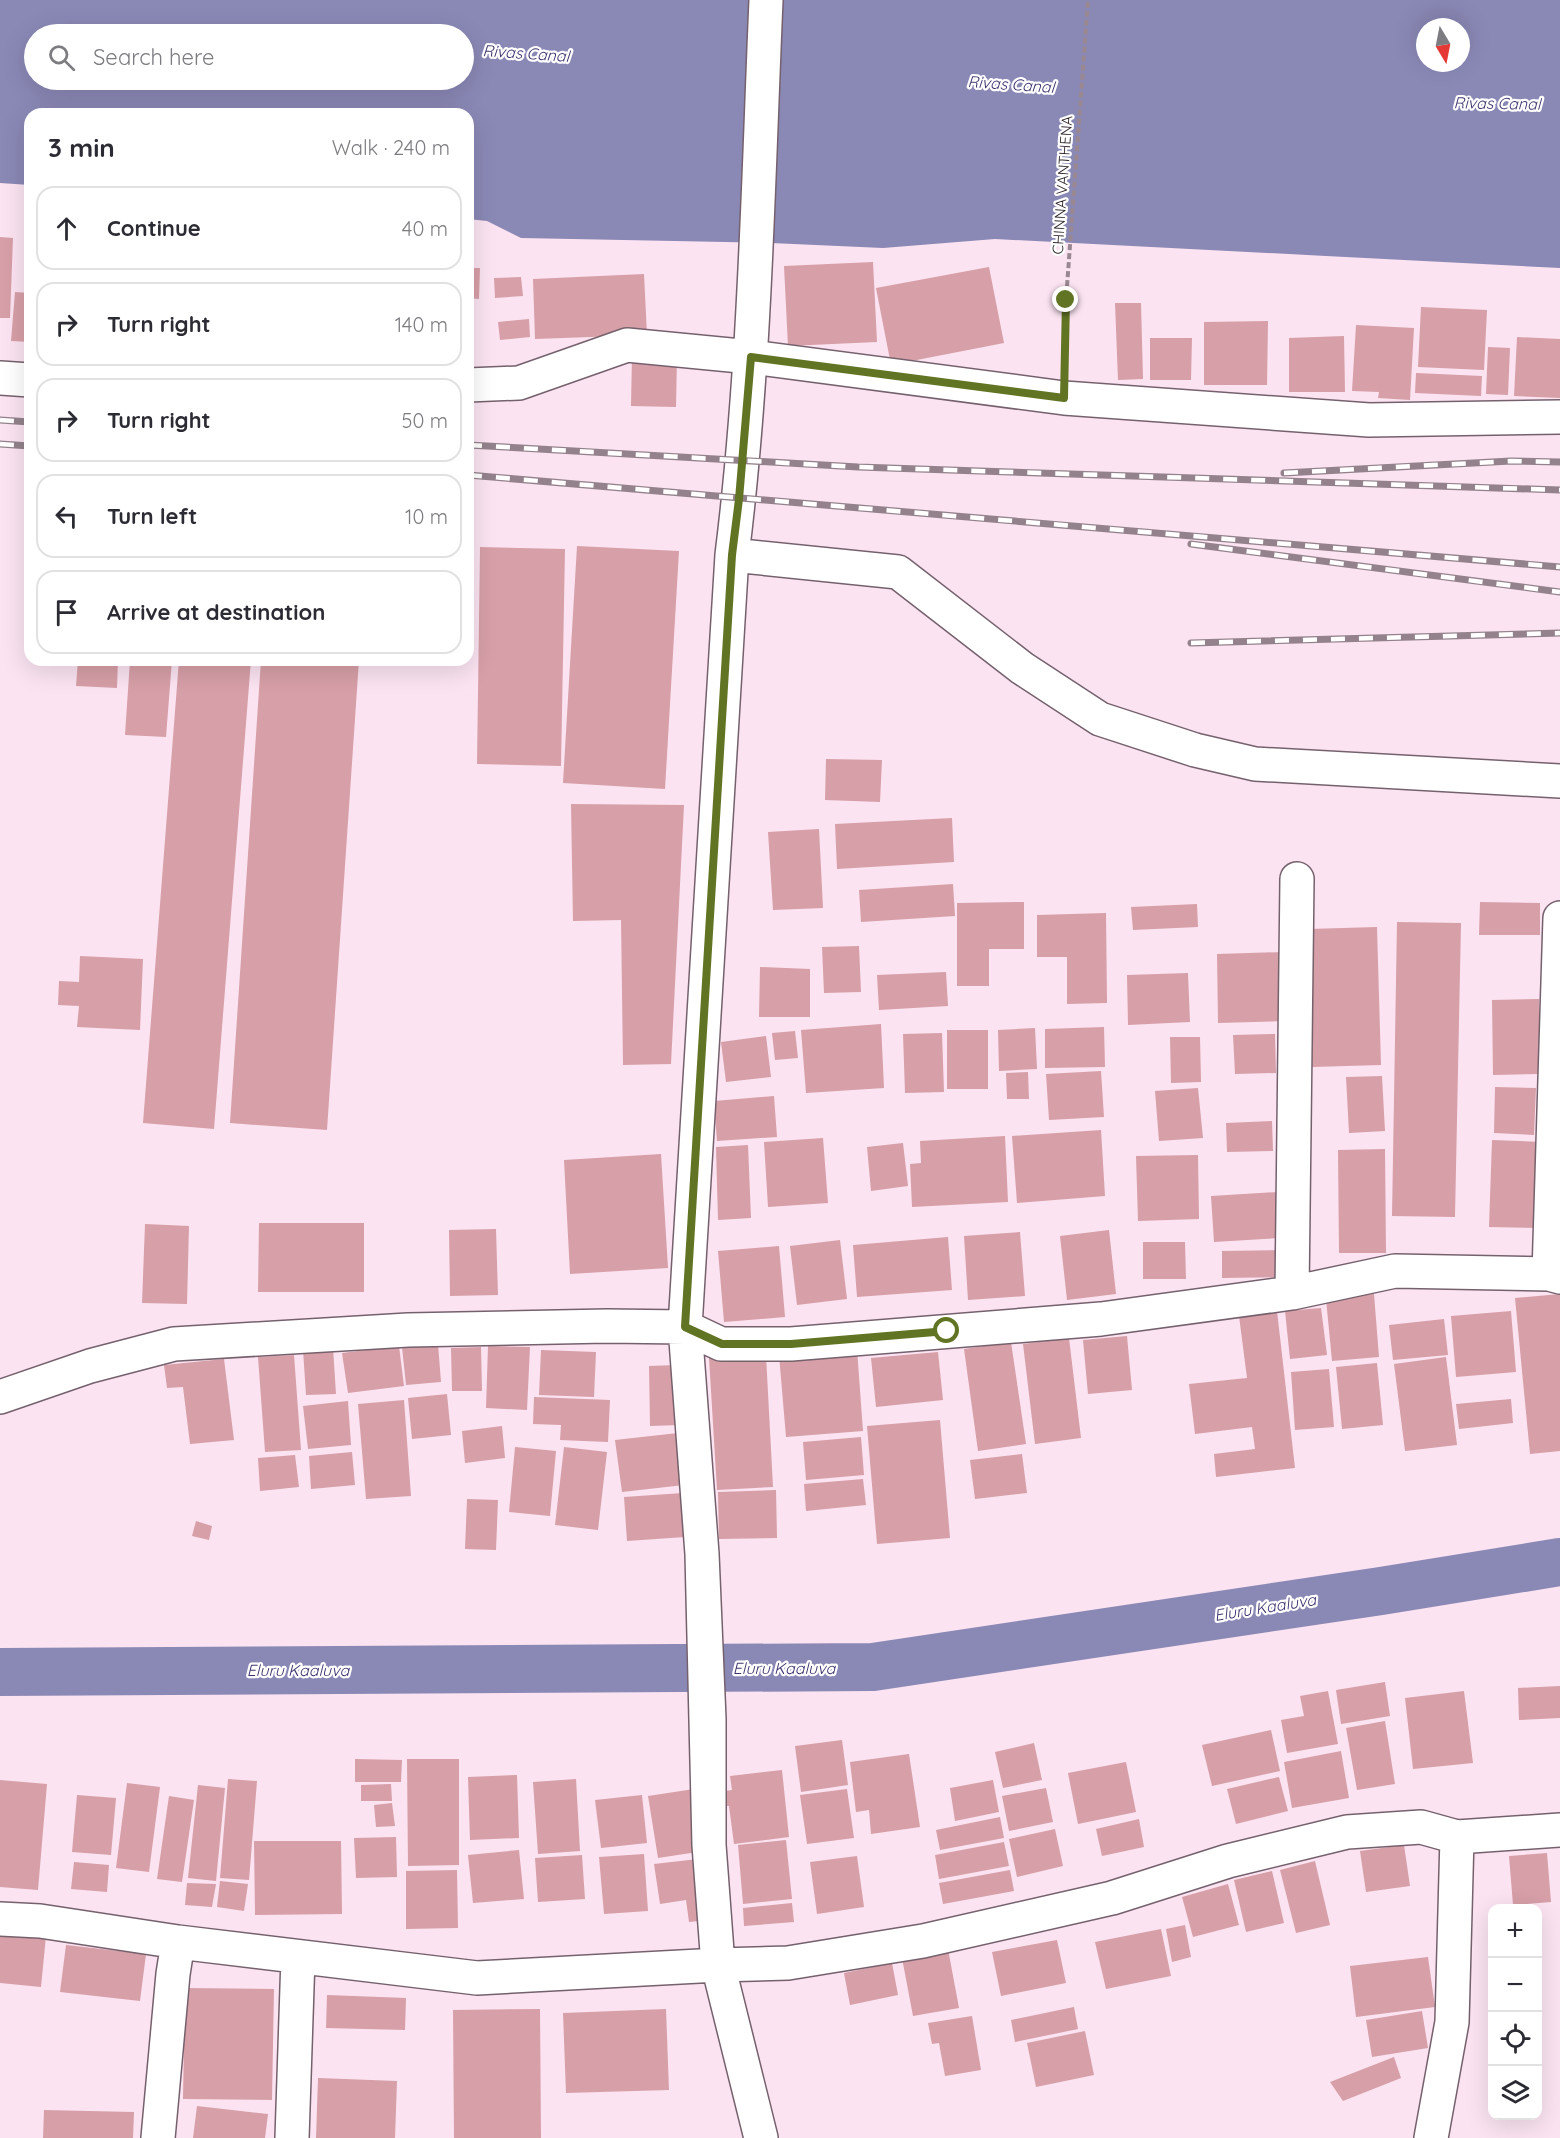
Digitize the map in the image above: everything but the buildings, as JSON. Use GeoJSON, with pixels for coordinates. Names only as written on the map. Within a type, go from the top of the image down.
{"type":"FeatureCollection","features":[{"type":"Feature","properties":{"kind":"street"},"geometry":{"type":"LineString","coordinates":[[761,2138],[718,1965],[709,1845],[709,1719],[702,1554],[685,1327],[732,555],[742,470],[751,357],[766,0]]}},
{"type":"Feature","properties":{"kind":"street"},"geometry":{"type":"LineString","coordinates":[[474,385],[519,383],[627,345],[751,357],[1064,398],[1369,420],[1560,417]]}},
{"type":"Feature","properties":{"kind":"street"},"geometry":{"type":"LineString","coordinates":[[0,378],[24,380]]}},
{"type":"Feature","properties":{"kind":"street"},"geometry":{"type":"LineString","coordinates":[[732,555],[898,572],[1022,668],[1100,719],[1195,750],[1256,764],[1560,781]]}},
{"type":"Feature","properties":{"kind":"street"},"geometry":{"type":"LineString","coordinates":[[1292,1293],[1297,879]]}},
{"type":"Feature","properties":{"kind":"street"},"geometry":{"type":"LineString","coordinates":[[0,1397],[90,1366],[174,1344],[408,1330],[606,1326],[685,1327],[722,1344],[791,1344],[1101,1318],[1292,1293],[1395,1271],[1555,1276],[1560,918]]}},
{"type":"Feature","properties":{"kind":"street"},"geometry":{"type":"LineString","coordinates":[[0,1919],[40,1921],[178,1942],[477,1978],[788,1963],[923,1941],[1112,1898],[1228,1861],[1347,1832],[1420,1827],[1457,1837],[1560,1830]]}},
{"type":"Feature","properties":{"kind":"street"},"geometry":{"type":"LineString","coordinates":[[1431,2138],[1452,2022],[1457,1837]]}},
{"type":"Feature","properties":{"kind":"street"},"geometry":{"type":"LineString","coordinates":[[158,2138],[172,1974],[178,1942]]}},
{"type":"Feature","properties":{"kind":"street"},"geometry":{"type":"LineString","coordinates":[[292,2138],[298,1957]]}},
{"type":"Feature","properties":{"kind":"path","name":"CHINNA VANTHENA"},"geometry":{"type":"LineString","coordinates":[[1064,398],[1066,300],[1088,0]]}},
{"type":"Feature","properties":{"kind":"water","name":"Rivas Canal"},"geometry":{"type":"Polygon","coordinates":[[[0,0],[1560,0],[1560,268],[995,239],[883,248],[771,243],[521,238],[487,221],[474,220],[474,108],[24,108],[24,185],[0,183],[0,0]]]}},
{"type":"Feature","properties":{"kind":"waterway","name":"Eluru Kaaluva"},"geometry":{"type":"LineString","coordinates":[[0,1672],[873,1667],[1560,1562]]}},
{"type":"Feature","properties":{"kind":"railway"},"geometry":{"type":"LineString","coordinates":[[0,420],[24,422]]}},
{"type":"Feature","properties":{"kind":"railway"},"geometry":{"type":"LineString","coordinates":[[0,444],[24,446]]}},
{"type":"Feature","properties":{"kind":"railway"},"geometry":{"type":"LineString","coordinates":[[474,445],[858,467],[1560,490]]}},
{"type":"Feature","properties":{"kind":"railway"},"geometry":{"type":"LineString","coordinates":[[1284,473],[1511,461],[1560,462]]}},
{"type":"Feature","properties":{"kind":"railway"},"geometry":{"type":"LineString","coordinates":[[474,476],[1560,567]]}},
{"type":"Feature","properties":{"kind":"railway"},"geometry":{"type":"LineString","coordinates":[[1191,544],[1560,592]]}},
{"type":"Feature","properties":{"kind":"railway"},"geometry":{"type":"LineString","coordinates":[[1191,643],[1560,633]]}},
{"type":"Feature","properties":{"kind":"route"},"geometry":{"type":"LineString","coordinates":[[947,1331],[791,1344],[722,1344],[685,1327],[732,555],[751,357],[1064,398],[1066,300]]}}]}
